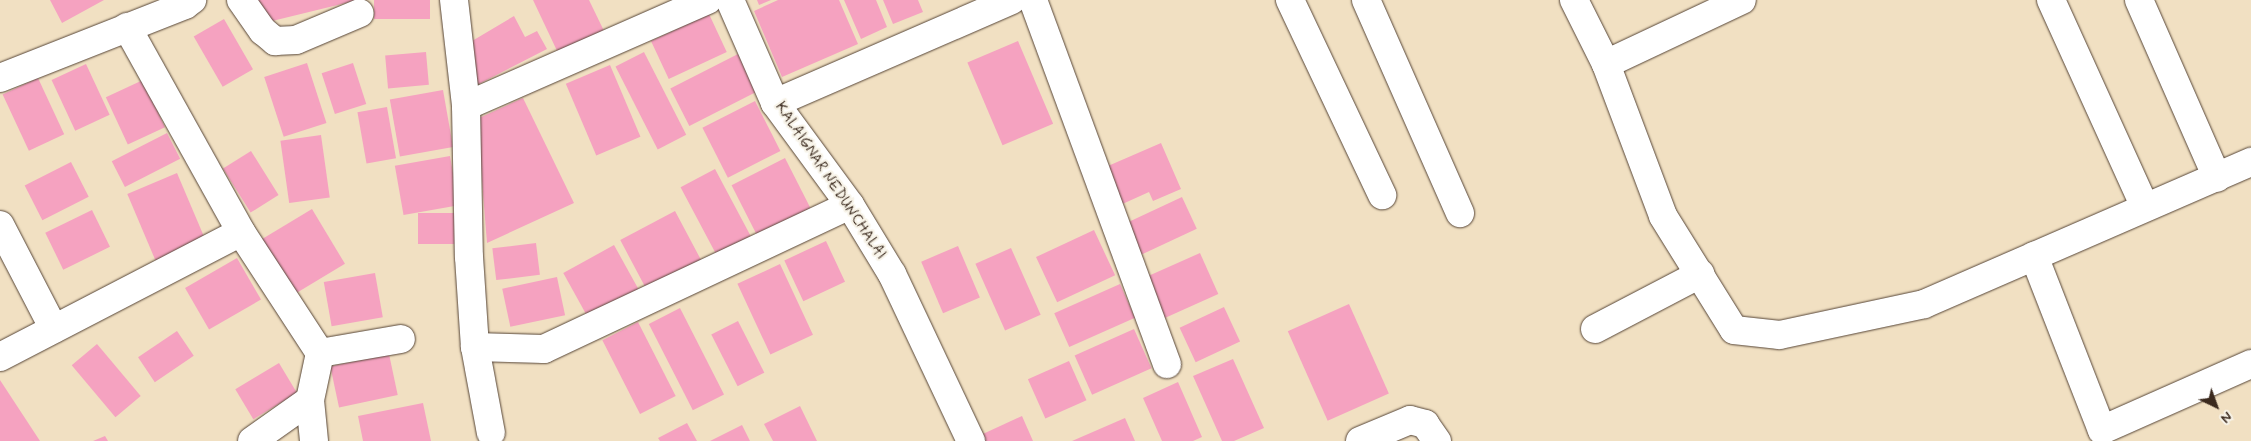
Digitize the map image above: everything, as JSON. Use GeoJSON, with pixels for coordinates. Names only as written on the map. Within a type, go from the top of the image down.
{"type":"FeatureCollection","features":[{"type":"Feature","properties":{"kind":"street"},"geometry":{"type":"LineString","coordinates":[[0,78],[185,6],[192,0]]}},
{"type":"Feature","properties":{"kind":"street"},"geometry":{"type":"LineString","coordinates":[[241,0],[263,30],[275,41],[296,40],[360,13]]}},
{"type":"Feature","properties":{"kind":"street"},"geometry":{"type":"LineString","coordinates":[[454,0],[466,106],[469,257],[475,347],[491,433]]}},
{"type":"Feature","properties":{"kind":"street"},"geometry":{"type":"LineString","coordinates":[[466,106],[708,0]]}},
{"type":"Feature","properties":{"kind":"street","name":"KALAIGNAR NEDUNCHALAI"},"geometry":{"type":"LineString","coordinates":[[730,0],[775,103],[850,205],[892,274],[971,441]]}},
{"type":"Feature","properties":{"kind":"street"},"geometry":{"type":"LineString","coordinates":[[775,103],[1012,0]]}},
{"type":"Feature","properties":{"kind":"street"},"geometry":{"type":"LineString","coordinates":[[1033,0],[1167,364]]}},
{"type":"Feature","properties":{"kind":"street"},"geometry":{"type":"LineString","coordinates":[[1290,0],[1382,195]]}},
{"type":"Feature","properties":{"kind":"street"},"geometry":{"type":"LineString","coordinates":[[1366,0],[1460,213]]}},
{"type":"Feature","properties":{"kind":"street"},"geometry":{"type":"LineString","coordinates":[[1574,0],[1606,64],[1663,216],[1734,330],[1780,335],[1924,304],[2251,162]]}},
{"type":"Feature","properties":{"kind":"street"},"geometry":{"type":"LineString","coordinates":[[1606,64],[1742,0]]}},
{"type":"Feature","properties":{"kind":"street"},"geometry":{"type":"LineString","coordinates":[[2051,0],[2145,207]]}},
{"type":"Feature","properties":{"kind":"street"},"geometry":{"type":"LineString","coordinates":[[2139,0],[2217,178]]}},
{"type":"Feature","properties":{"kind":"street"},"geometry":{"type":"LineString","coordinates":[[127,27],[241,232],[320,353],[310,400],[314,441]]}},
{"type":"Feature","properties":{"kind":"street"},"geometry":{"type":"LineString","coordinates":[[475,347],[544,349],[850,205]]}},
{"type":"Feature","properties":{"kind":"street"},"geometry":{"type":"LineString","coordinates":[[0,225],[54,329]]}},
{"type":"Feature","properties":{"kind":"street"},"geometry":{"type":"LineString","coordinates":[[0,357],[241,232]]}},
{"type":"Feature","properties":{"kind":"street"},"geometry":{"type":"LineString","coordinates":[[2034,256],[2102,430],[2251,364]]}},
{"type":"Feature","properties":{"kind":"street"},"geometry":{"type":"LineString","coordinates":[[1596,329],[1700,274]]}},
{"type":"Feature","properties":{"kind":"street"},"geometry":{"type":"LineString","coordinates":[[320,353],[402,339]]}},
{"type":"Feature","properties":{"kind":"street"},"geometry":{"type":"LineString","coordinates":[[252,441],[310,400]]}},
{"type":"Feature","properties":{"kind":"street"},"geometry":{"type":"LineString","coordinates":[[1360,441],[1410,420],[1425,424],[1437,441]]}},
{"type":"Feature","properties":{"kind":"building"},"geometry":{"type":"Polygon","coordinates":[[[50,0],[104,0],[62,23],[50,0]]]}},
{"type":"Feature","properties":{"kind":"building"},"geometry":{"type":"Polygon","coordinates":[[[258,0],[354,0],[354,1],[264,23],[258,0]]]}},
{"type":"Feature","properties":{"kind":"building"},"geometry":{"type":"Polygon","coordinates":[[[374,0],[430,0],[430,19],[374,19],[374,0]]]}},
{"type":"Feature","properties":{"kind":"building"},"geometry":{"type":"Polygon","coordinates":[[[533,0],[589,0],[605,33],[559,55],[533,0]]]}},
{"type":"Feature","properties":{"kind":"building"},"geometry":{"type":"Polygon","coordinates":[[[757,0],[771,0],[759,5],[757,0]]]}},
{"type":"Feature","properties":{"kind":"building"},"geometry":{"type":"Polygon","coordinates":[[[778,0],[839,0],[858,44],[782,77],[754,11],[778,0]]]}},
{"type":"Feature","properties":{"kind":"building"},"geometry":{"type":"Polygon","coordinates":[[[844,0],[876,0],[887,27],[861,39],[844,0]]]}},
{"type":"Feature","properties":{"kind":"building"},"geometry":{"type":"Polygon","coordinates":[[[883,0],[918,0],[923,12],[893,24],[883,0]]]}},
{"type":"Feature","properties":{"kind":"building"},"geometry":{"type":"Polygon","coordinates":[[[709,14],[727,52],[669,79],[651,41],[709,14]]]}},
{"type":"Feature","properties":{"kind":"building"},"geometry":{"type":"Polygon","coordinates":[[[514,16],[525,37],[537,31],[547,49],[471,88],[467,44],[514,16]]]}},
{"type":"Feature","properties":{"kind":"building"},"geometry":{"type":"Polygon","coordinates":[[[224,19],[253,69],[223,87],[194,36],[224,19]]]}},
{"type":"Feature","properties":{"kind":"building"},"geometry":{"type":"Polygon","coordinates":[[[1018,41],[1053,124],[1003,145],[967,62],[1018,41]]]}},
{"type":"Feature","properties":{"kind":"building"},"geometry":{"type":"Polygon","coordinates":[[[426,52],[429,85],[388,88],[385,56],[426,52]]]}},
{"type":"Feature","properties":{"kind":"building"},"geometry":{"type":"Polygon","coordinates":[[[644,52],[686,135],[658,149],[615,67],[644,52]]]}},
{"type":"Feature","properties":{"kind":"building"},"geometry":{"type":"Polygon","coordinates":[[[738,54],[757,91],[689,126],[670,89],[738,54]]]}},
{"type":"Feature","properties":{"kind":"building"},"geometry":{"type":"Polygon","coordinates":[[[307,63],[326,123],[284,137],[264,77],[307,63]]]}},
{"type":"Feature","properties":{"kind":"building"},"geometry":{"type":"Polygon","coordinates":[[[353,63],[366,104],[335,114],[322,73],[353,63]]]}},
{"type":"Feature","properties":{"kind":"building"},"geometry":{"type":"Polygon","coordinates":[[[86,64],[110,115],[75,131],[52,80],[86,64]]]}},
{"type":"Feature","properties":{"kind":"building"},"geometry":{"type":"Polygon","coordinates":[[[610,65],[640,137],[596,156],[566,84],[610,65]]]}},
{"type":"Feature","properties":{"kind":"building"},"geometry":{"type":"Polygon","coordinates":[[[38,78],[64,134],[29,151],[3,94],[38,78]]]}},
{"type":"Feature","properties":{"kind":"building"},"geometry":{"type":"Polygon","coordinates":[[[143,80],[165,127],[128,144],[106,97],[143,80]]]}},
{"type":"Feature","properties":{"kind":"building"},"geometry":{"type":"Polygon","coordinates":[[[443,90],[453,147],[400,156],[390,99],[443,90]]]}},
{"type":"Feature","properties":{"kind":"building"},"geometry":{"type":"Polygon","coordinates":[[[523,98],[574,203],[487,243],[477,119],[523,98]]]}},
{"type":"Feature","properties":{"kind":"building"},"geometry":{"type":"Polygon","coordinates":[[[755,101],[780,151],[728,178],[702,128],[755,101]]]}},
{"type":"Feature","properties":{"kind":"building"},"geometry":{"type":"Polygon","coordinates":[[[387,107],[396,158],[366,163],[357,112],[387,107]]]}},
{"type":"Feature","properties":{"kind":"building"},"geometry":{"type":"Polygon","coordinates":[[[167,133],[180,159],[125,187],[112,161],[167,133]]]}},
{"type":"Feature","properties":{"kind":"building"},"geometry":{"type":"Polygon","coordinates":[[[321,135],[330,197],[289,203],[280,141],[321,135]]]}},
{"type":"Feature","properties":{"kind":"building"},"geometry":{"type":"Polygon","coordinates":[[[1161,143],[1181,189],[1153,201],[1149,192],[1118,206],[1101,169],[1161,143]]]}},
{"type":"Feature","properties":{"kind":"building"},"geometry":{"type":"Polygon","coordinates":[[[251,151],[279,195],[251,213],[223,168],[251,151]]]}},
{"type":"Feature","properties":{"kind":"building"},"geometry":{"type":"Polygon","coordinates":[[[450,156],[459,205],[404,215],[395,166],[450,156]]]}},
{"type":"Feature","properties":{"kind":"building"},"geometry":{"type":"Polygon","coordinates":[[[785,158],[810,208],[757,235],[732,185],[785,158]]]}},
{"type":"Feature","properties":{"kind":"building"},"geometry":{"type":"Polygon","coordinates":[[[71,162],[89,197],[42,220],[25,186],[71,162]]]}},
{"type":"Feature","properties":{"kind":"building"},"geometry":{"type":"Polygon","coordinates":[[[715,169],[752,238],[717,256],[681,187],[715,169]]]}},
{"type":"Feature","properties":{"kind":"building"},"geometry":{"type":"Polygon","coordinates":[[[177,173],[207,245],[158,266],[127,194],[177,173]]]}},
{"type":"Feature","properties":{"kind":"building"},"geometry":{"type":"Polygon","coordinates":[[[1182,197],[1197,229],[1141,255],[1126,223],[1182,197]]]}},
{"type":"Feature","properties":{"kind":"building"},"geometry":{"type":"Polygon","coordinates":[[[312,209],[345,264],[293,295],[260,240],[312,209]]]}},
{"type":"Feature","properties":{"kind":"building"},"geometry":{"type":"Polygon","coordinates":[[[92,210],[110,247],[63,270],[45,233],[92,210]]]}},
{"type":"Feature","properties":{"kind":"building"},"geometry":{"type":"Polygon","coordinates":[[[675,211],[703,263],[648,292],[620,240],[675,211]]]}},
{"type":"Feature","properties":{"kind":"building"},"geometry":{"type":"Polygon","coordinates":[[[418,213],[456,213],[456,244],[418,244],[418,213]]]}},
{"type":"Feature","properties":{"kind":"building"},"geometry":{"type":"Polygon","coordinates":[[[1094,230],[1115,275],[1057,302],[1036,257],[1094,230]]]}},
{"type":"Feature","properties":{"kind":"building"},"geometry":{"type":"Polygon","coordinates":[[[826,241],[845,282],[803,301],[784,260],[826,241]]]}},
{"type":"Feature","properties":{"kind":"building"},"geometry":{"type":"Polygon","coordinates":[[[536,243],[540,275],[496,280],[492,248],[536,243]]]}},
{"type":"Feature","properties":{"kind":"building"},"geometry":{"type":"Polygon","coordinates":[[[614,245],[640,292],[589,320],[563,273],[614,245]]]}},
{"type":"Feature","properties":{"kind":"building"},"geometry":{"type":"Polygon","coordinates":[[[958,246],[980,298],[943,313],[921,262],[958,246]]]}},
{"type":"Feature","properties":{"kind":"building"},"geometry":{"type":"Polygon","coordinates":[[[1011,248],[1041,315],[1005,331],[975,264],[1011,248]]]}},
{"type":"Feature","properties":{"kind":"building"},"geometry":{"type":"Polygon","coordinates":[[[1200,253],[1218,294],[1160,320],[1142,279],[1200,253]]]}},
{"type":"Feature","properties":{"kind":"building"},"geometry":{"type":"Polygon","coordinates":[[[237,258],[261,300],[209,330],[185,288],[237,258]]]}},
{"type":"Feature","properties":{"kind":"building"},"geometry":{"type":"Polygon","coordinates":[[[780,264],[813,335],[770,355],[737,284],[780,264]]]}},
{"type":"Feature","properties":{"kind":"building"},"geometry":{"type":"Polygon","coordinates":[[[375,273],[383,317],[332,326],[324,282],[375,273]]]}},
{"type":"Feature","properties":{"kind":"building"},"geometry":{"type":"Polygon","coordinates":[[[557,277],[565,315],[510,327],[502,289],[557,277]]]}},
{"type":"Feature","properties":{"kind":"building"},"geometry":{"type":"Polygon","coordinates":[[[1120,284],[1135,318],[1069,347],[1054,313],[1120,284]]]}},
{"type":"Feature","properties":{"kind":"building"},"geometry":{"type":"Polygon","coordinates":[[[1349,304],[1389,394],[1328,421],[1288,331],[1349,304]]]}},
{"type":"Feature","properties":{"kind":"building"},"geometry":{"type":"Polygon","coordinates":[[[1224,307],[1240,341],[1196,362],[1180,328],[1224,307]]]}},
{"type":"Feature","properties":{"kind":"building"},"geometry":{"type":"Polygon","coordinates":[[[680,308],[724,394],[693,410],[649,324],[680,308]]]}},
{"type":"Feature","properties":{"kind":"building"},"geometry":{"type":"Polygon","coordinates":[[[738,321],[764,373],[738,386],[711,335],[738,321]]]}},
{"type":"Feature","properties":{"kind":"building"},"geometry":{"type":"Polygon","coordinates":[[[638,322],[676,396],[640,414],[602,340],[638,322]]]}},
{"type":"Feature","properties":{"kind":"building"},"geometry":{"type":"Polygon","coordinates":[[[1134,329],[1151,368],[1092,395],[1075,355],[1134,329]]]}},
{"type":"Feature","properties":{"kind":"building"},"geometry":{"type":"Polygon","coordinates":[[[177,331],[194,356],[155,382],[138,357],[177,331]]]}},
{"type":"Feature","properties":{"kind":"building"},"geometry":{"type":"Polygon","coordinates":[[[97,344],[141,396],[115,417],[72,365],[97,344]]]}},
{"type":"Feature","properties":{"kind":"building"},"geometry":{"type":"Polygon","coordinates":[[[389,354],[398,395],[339,408],[330,366],[389,354]]]}},
{"type":"Feature","properties":{"kind":"building"},"geometry":{"type":"Polygon","coordinates":[[[1233,359],[1264,428],[1234,441],[1222,441],[1193,376],[1233,359]]]}},
{"type":"Feature","properties":{"kind":"building"},"geometry":{"type":"Polygon","coordinates":[[[1069,361],[1086,400],[1045,419],[1028,379],[1069,361]]]}},
{"type":"Feature","properties":{"kind":"building"},"geometry":{"type":"Polygon","coordinates":[[[279,363],[297,393],[253,419],[235,389],[279,363]]]}},
{"type":"Feature","properties":{"kind":"building"},"geometry":{"type":"Polygon","coordinates":[[[0,380],[40,441],[0,441],[0,380]]]}},
{"type":"Feature","properties":{"kind":"building"},"geometry":{"type":"Polygon","coordinates":[[[1178,382],[1202,437],[1193,441],[1162,441],[1143,398],[1178,382]]]}},
{"type":"Feature","properties":{"kind":"building"},"geometry":{"type":"Polygon","coordinates":[[[423,403],[431,441],[363,441],[358,416],[423,403]]]}},
{"type":"Feature","properties":{"kind":"building"},"geometry":{"type":"Polygon","coordinates":[[[800,406],[817,441],[773,441],[764,424],[800,406]]]}},
{"type":"Feature","properties":{"kind":"building"},"geometry":{"type":"Polygon","coordinates":[[[1022,416],[1033,441],[974,441],[972,439],[1022,416]]]}},
{"type":"Feature","properties":{"kind":"building"},"geometry":{"type":"Polygon","coordinates":[[[1125,418],[1135,441],[1072,441],[1125,418]]]}},
{"type":"Feature","properties":{"kind":"building"},"geometry":{"type":"Polygon","coordinates":[[[687,423],[697,441],[660,441],[658,438],[687,423]]]}},
{"type":"Feature","properties":{"kind":"building"},"geometry":{"type":"Polygon","coordinates":[[[742,425],[750,441],[710,441],[742,425]]]}},
{"type":"Feature","properties":{"kind":"building"},"geometry":{"type":"Polygon","coordinates":[[[105,436],[108,441],[93,441],[105,436]]]}}]}
